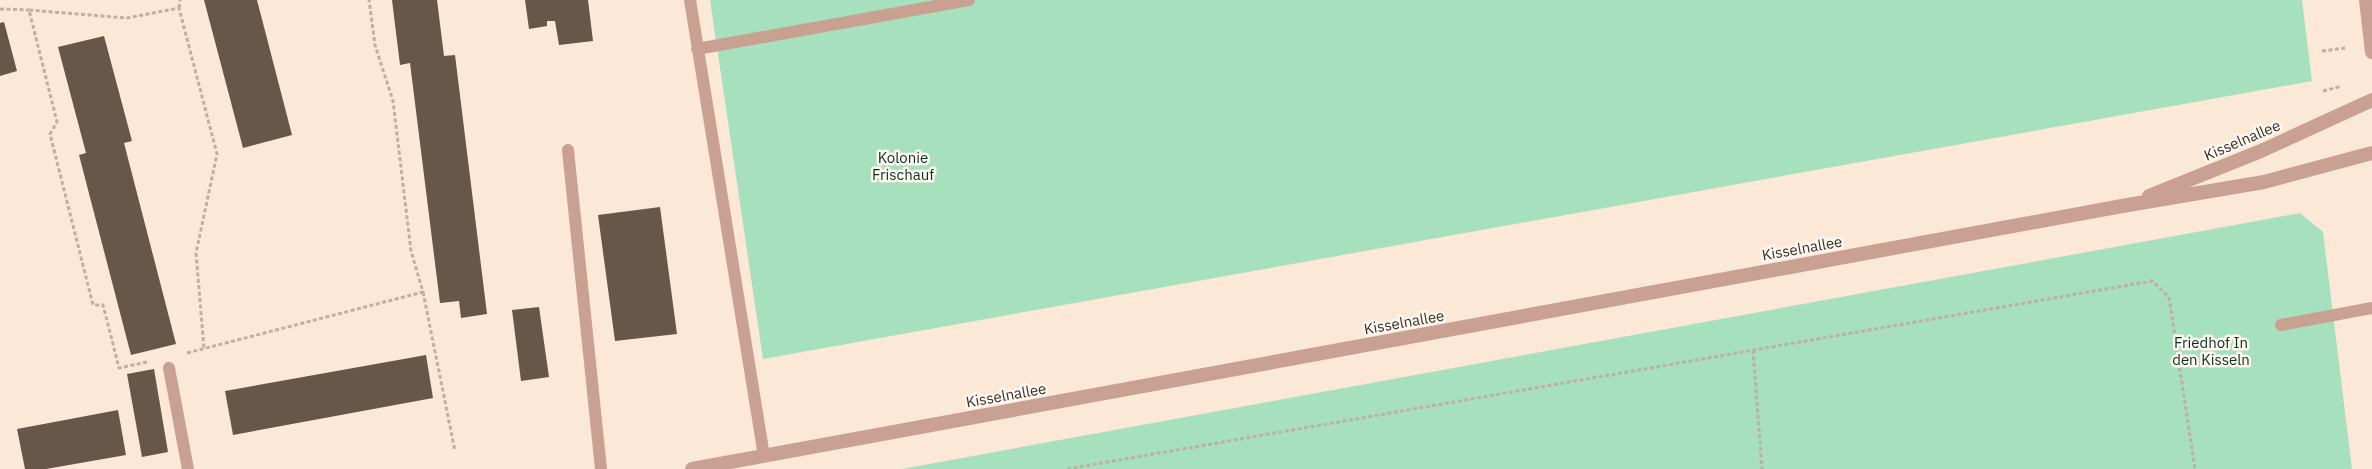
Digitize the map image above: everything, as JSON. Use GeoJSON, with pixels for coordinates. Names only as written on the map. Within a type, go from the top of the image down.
{"type":"FeatureCollection","features":[{"type":"Feature","properties":{"kind":"street"},"geometry":{"type":"LineString","coordinates":[[2366,0],[2372,52]]}},
{"type":"Feature","properties":{"kind":"street","name":"Kisselnallee"},"geometry":{"type":"LineString","coordinates":[[2122,206],[2262,151],[2372,100]]}},
{"type":"Feature","properties":{"kind":"street","name":"Kisselnallee"},"geometry":{"type":"LineString","coordinates":[[692,469],[2122,206],[2264,182],[2372,152]]}},
{"type":"Feature","properties":{"kind":"lane"},"geometry":{"type":"LineString","coordinates":[[690,0],[764,456]]}},
{"type":"Feature","properties":{"kind":"lane"},"geometry":{"type":"LineString","coordinates":[[697,49],[969,0]]}},
{"type":"Feature","properties":{"kind":"lane"},"geometry":{"type":"LineString","coordinates":[[568,150],[601,469]]}},
{"type":"Feature","properties":{"kind":"lane"},"geometry":{"type":"LineString","coordinates":[[2281,325],[2372,308]]}},
{"type":"Feature","properties":{"kind":"lane"},"geometry":{"type":"LineString","coordinates":[[169,368],[188,469]]}},
{"type":"Feature","properties":{"kind":"path"},"geometry":{"type":"LineString","coordinates":[[180,0],[179,8],[217,154],[196,253],[204,349]]}},
{"type":"Feature","properties":{"kind":"path"},"geometry":{"type":"LineString","coordinates":[[369,0],[376,44],[393,101],[411,251],[423,292],[455,451]]}},
{"type":"Feature","properties":{"kind":"path"},"geometry":{"type":"LineString","coordinates":[[0,10],[29,10],[127,18],[179,8]]}},
{"type":"Feature","properties":{"kind":"path"},"geometry":{"type":"LineString","coordinates":[[29,10],[57,122],[50,134],[93,305],[103,305],[119,368],[152,361]]}},
{"type":"Feature","properties":{"kind":"path"},"geometry":{"type":"LineString","coordinates":[[2322,51],[2345,48]]}},
{"type":"Feature","properties":{"kind":"path"},"geometry":{"type":"LineString","coordinates":[[2324,91],[2340,86]]}},
{"type":"Feature","properties":{"kind":"path"},"geometry":{"type":"LineString","coordinates":[[1067,469],[2152,281],[2169,297],[2196,469]]}},
{"type":"Feature","properties":{"kind":"path"},"geometry":{"type":"LineString","coordinates":[[186,353],[423,292]]}},
{"type":"Feature","properties":{"kind":"path"},"geometry":{"type":"LineString","coordinates":[[1753,350],[1762,469]]}},
{"type":"Feature","properties":{"kind":"green space","name":"Kolonie Frischauf"},"geometry":{"type":"Polygon","coordinates":[[[710,0],[2302,0],[2312,81],[763,359],[710,0]]]}},
{"type":"Feature","properties":{"kind":"green space","name":"Friedhof In den Kisseln"},"geometry":{"type":"Polygon","coordinates":[[[2300,213],[2323,232],[2352,469],[902,469],[2300,213]]]}},
{"type":"Feature","properties":{"kind":"building"},"geometry":{"type":"Polygon","coordinates":[[[204,0],[257,0],[292,135],[243,148],[204,0]]]}},
{"type":"Feature","properties":{"kind":"building"},"geometry":{"type":"Polygon","coordinates":[[[392,0],[437,0],[444,56],[455,55],[487,314],[461,318],[459,301],[440,303],[410,63],[400,65],[392,0]]]}},
{"type":"Feature","properties":{"kind":"building"},"geometry":{"type":"Polygon","coordinates":[[[525,0],[588,0],[593,41],[559,45],[555,21],[547,21],[547,26],[529,29],[525,0]]]}},
{"type":"Feature","properties":{"kind":"building"},"geometry":{"type":"Polygon","coordinates":[[[4,22],[17,71],[0,76],[0,23],[4,22]]]}},
{"type":"Feature","properties":{"kind":"building"},"geometry":{"type":"Polygon","coordinates":[[[104,36],[132,141],[124,143],[176,344],[131,355],[79,155],[86,153],[58,47],[104,36]]]}},
{"type":"Feature","properties":{"kind":"building"},"geometry":{"type":"Polygon","coordinates":[[[660,207],[677,334],[615,341],[598,215],[660,207]]]}},
{"type":"Feature","properties":{"kind":"building"},"geometry":{"type":"Polygon","coordinates":[[[539,307],[549,377],[521,381],[512,310],[539,307]]]}},
{"type":"Feature","properties":{"kind":"building"},"geometry":{"type":"Polygon","coordinates":[[[426,355],[433,398],[233,435],[225,391],[426,355]]]}},
{"type":"Feature","properties":{"kind":"building"},"geometry":{"type":"Polygon","coordinates":[[[154,369],[168,452],[142,457],[127,374],[154,369]]]}},
{"type":"Feature","properties":{"kind":"building"},"geometry":{"type":"Polygon","coordinates":[[[118,410],[126,455],[46,469],[25,469],[17,429],[118,410]]]}}]}
